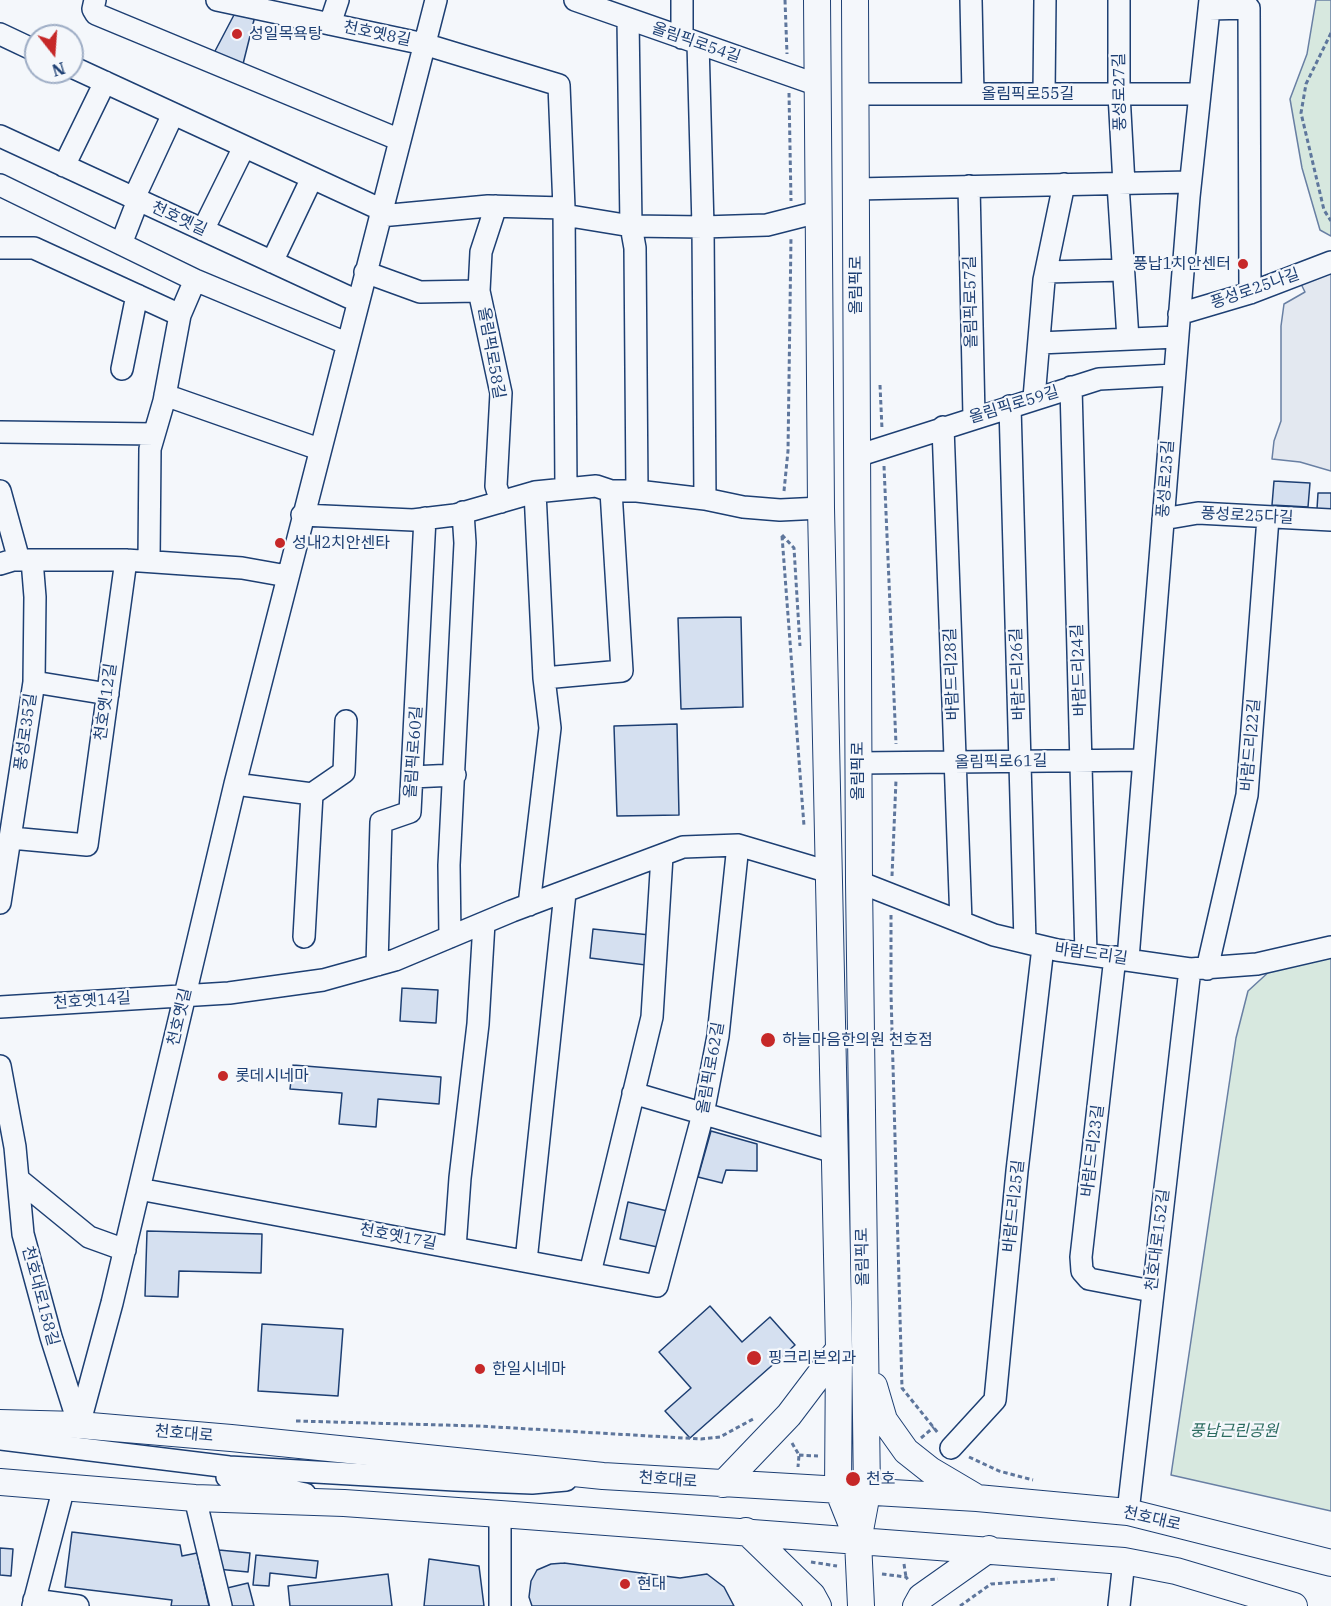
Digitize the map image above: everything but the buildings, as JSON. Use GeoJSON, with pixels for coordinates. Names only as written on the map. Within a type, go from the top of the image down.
{"type":"FeatureCollection","features":[{"type":"Feature","properties":{"kind":"main road","name":"올림픽로"},"geometry":{"type":"LineString","coordinates":[[817,0],[821,508],[834,1152],[848,1354],[866,1402],[867,1493],[858,1541],[861,1606]]}},
{"type":"Feature","properties":{"kind":"main road","name":"올림픽로"},"geometry":{"type":"LineString","coordinates":[[855,0],[859,882],[848,1354],[838,1490],[858,1541]]}},
{"type":"Feature","properties":{"kind":"main road"},"geometry":{"type":"LineString","coordinates":[[723,1484],[848,1354],[884,1420],[906,1451],[930,1470],[976,1498]]}},
{"type":"Feature","properties":{"kind":"main road","name":"천호대로"},"geometry":{"type":"LineString","coordinates":[[0,1424],[79,1425],[603,1476],[976,1498],[1128,1512],[1331,1563]]}},
{"type":"Feature","properties":{"kind":"main road"},"geometry":{"type":"LineString","coordinates":[[0,1482],[195,1498],[344,1503],[746,1531],[1125,1561],[1176,1571],[1263,1601],[1294,1606]]}},
{"type":"Feature","properties":{"kind":"main road"},"geometry":{"type":"LineString","coordinates":[[746,1531],[812,1595],[819,1606]]}},
{"type":"Feature","properties":{"kind":"main road"},"geometry":{"type":"LineString","coordinates":[[916,1606],[921,1597],[989,1549]]}},
{"type":"Feature","properties":{"kind":"street"},"geometry":{"type":"LineString","coordinates":[[95,0],[93,9],[96,14],[400,140]]}},
{"type":"Feature","properties":{"kind":"street","name":"천호옛8길"},"geometry":{"type":"LineString","coordinates":[[218,0],[424,44]]}},
{"type":"Feature","properties":{"kind":"street","name":"천호옛8길"},"geometry":{"type":"LineString","coordinates":[[330,24],[338,0]]}},
{"type":"Feature","properties":{"kind":"street","name":"천호옛길"},"geometry":{"type":"LineString","coordinates":[[79,1425],[139,1189],[235,784],[302,515],[436,0]]}},
{"type":"Feature","properties":{"kind":"street","name":"올림픽로54길"},"geometry":{"type":"LineString","coordinates":[[575,0],[616,10],[690,40],[818,85]]}},
{"type":"Feature","properties":{"kind":"street"},"geometry":{"type":"LineString","coordinates":[[682,0],[690,40],[703,227],[705,499]]}},
{"type":"Feature","properties":{"kind":"street"},"geometry":{"type":"LineString","coordinates":[[971,0],[973,94]]}},
{"type":"Feature","properties":{"kind":"street"},"geometry":{"type":"LineString","coordinates":[[1044,94],[1045,0]]}},
{"type":"Feature","properties":{"kind":"street","name":"풍성로27길"},"geometry":{"type":"LineString","coordinates":[[1119,0],[1123,270],[1128,339]]}},
{"type":"Feature","properties":{"kind":"street"},"geometry":{"type":"LineString","coordinates":[[1210,4],[1249,8],[1250,292]]}},
{"type":"Feature","properties":{"kind":"street","name":"풍성로25길"},"geometry":{"type":"LineString","coordinates":[[1122,958],[1144,760],[1190,182],[1210,4]]}},
{"type":"Feature","properties":{"kind":"street"},"geometry":{"type":"LineString","coordinates":[[616,10],[631,226],[635,248],[637,491]]}},
{"type":"Feature","properties":{"kind":"street"},"geometry":{"type":"LineString","coordinates":[[0,34],[24,45]]}},
{"type":"Feature","properties":{"kind":"street"},"geometry":{"type":"LineString","coordinates":[[424,44],[559,85],[564,211],[566,489]]}},
{"type":"Feature","properties":{"kind":"street"},"geometry":{"type":"LineString","coordinates":[[84,72],[312,178],[381,213],[496,206],[564,211],[631,226],[703,227],[767,225],[818,212]]}},
{"type":"Feature","properties":{"kind":"street"},"geometry":{"type":"LineString","coordinates":[[64,166],[105,82]]}},
{"type":"Feature","properties":{"kind":"street","name":"올림픽로55길"},"geometry":{"type":"LineString","coordinates":[[855,94],[1200,94]]}},
{"type":"Feature","properties":{"kind":"street"},"geometry":{"type":"LineString","coordinates":[[121,244],[136,199],[172,114]]}},
{"type":"Feature","properties":{"kind":"street","name":"천호옛길"},"geometry":{"type":"LineString","coordinates":[[0,136],[357,301]]}},
{"type":"Feature","properties":{"kind":"street"},"geometry":{"type":"LineString","coordinates":[[203,230],[244,147]]}},
{"type":"Feature","properties":{"kind":"street"},"geometry":{"type":"LineString","coordinates":[[272,262],[312,178]]}},
{"type":"Feature","properties":{"kind":"street"},"geometry":{"type":"LineString","coordinates":[[856,189],[1190,182]]}},
{"type":"Feature","properties":{"kind":"street"},"geometry":{"type":"LineString","coordinates":[[1034,398],[1046,272],[1064,184]]}},
{"type":"Feature","properties":{"kind":"street"},"geometry":{"type":"LineString","coordinates":[[0,185],[195,280],[346,344]]}},
{"type":"Feature","properties":{"kind":"street","name":"올림픽로57길"},"geometry":{"type":"LineString","coordinates":[[969,186],[974,417]]}},
{"type":"Feature","properties":{"kind":"street","name":"올림픽로58길"},"geometry":{"type":"LineString","coordinates":[[496,206],[481,252],[479,291],[501,393],[496,486],[501,502]]}},
{"type":"Feature","properties":{"kind":"street"},"geometry":{"type":"LineString","coordinates":[[0,248],[34,248],[180,315]]}},
{"type":"Feature","properties":{"kind":"street","name":"풍성로25나길"},"geometry":{"type":"LineString","coordinates":[[1179,314],[1250,292],[1331,262]]}},
{"type":"Feature","properties":{"kind":"street"},"geometry":{"type":"LineString","coordinates":[[1046,272],[1123,270]]}},
{"type":"Feature","properties":{"kind":"street"},"geometry":{"type":"LineString","coordinates":[[365,272],[420,292],[479,291]]}},
{"type":"Feature","properties":{"kind":"street"},"geometry":{"type":"LineString","coordinates":[[149,561],[150,449],[165,395],[180,315],[195,280]]}},
{"type":"Feature","properties":{"kind":"street"},"geometry":{"type":"LineString","coordinates":[[122,369],[137,295]]}},
{"type":"Feature","properties":{"kind":"street"},"geometry":{"type":"LineString","coordinates":[[1039,343],[1178,337]]}},
{"type":"Feature","properties":{"kind":"street","name":"올림픽로59길"},"geometry":{"type":"LineString","coordinates":[[857,456],[1099,379],[1174,375]]}},
{"type":"Feature","properties":{"kind":"street","name":"바람드리24길"},"geometry":{"type":"LineString","coordinates":[[1071,387],[1086,954]]}},
{"type":"Feature","properties":{"kind":"street"},"geometry":{"type":"LineString","coordinates":[[165,395],[319,449]]}},
{"type":"Feature","properties":{"kind":"street","name":"바람드리26길"},"geometry":{"type":"LineString","coordinates":[[1010,406],[1021,762],[1034,945]]}},
{"type":"Feature","properties":{"kind":"street","name":"바람드리28길"},"geometry":{"type":"LineString","coordinates":[[943,427],[961,922]]}},
{"type":"Feature","properties":{"kind":"street"},"geometry":{"type":"LineString","coordinates":[[0,432],[154,434]]}},
{"type":"Feature","properties":{"kind":"street"},"geometry":{"type":"LineString","coordinates":[[302,515],[425,518],[463,512],[535,492],[596,486],[611,491],[637,491],[705,499],[771,510],[821,508]]}},
{"type":"Feature","properties":{"kind":"street","name":"풍성로35길"},"geometry":{"type":"LineString","coordinates":[[0,491],[17,561],[35,597],[34,682],[0,903]]}},
{"type":"Feature","properties":{"kind":"street"},"geometry":{"type":"LineString","coordinates":[[544,678],[622,671],[611,491]]}},
{"type":"Feature","properties":{"kind":"street"},"geometry":{"type":"LineString","coordinates":[[529,905],[550,728],[544,678],[535,492]]}},
{"type":"Feature","properties":{"kind":"street"},"geometry":{"type":"LineString","coordinates":[[450,937],[449,866],[465,543],[463,512]]}},
{"type":"Feature","properties":{"kind":"street","name":"풍성로25다길"},"geometry":{"type":"LineString","coordinates":[[1163,519],[1198,513],[1331,520]]}},
{"type":"Feature","properties":{"kind":"street","name":"올림픽로60길"},"geometry":{"type":"LineString","coordinates":[[377,965],[381,822],[410,812],[425,518]]}},
{"type":"Feature","properties":{"kind":"street","name":"바람드리22길"},"geometry":{"type":"LineString","coordinates":[[1199,969],[1247,795],[1268,518]]}},
{"type":"Feature","properties":{"kind":"street","name":"천호옛12길"},"geometry":{"type":"LineString","coordinates":[[11,838],[87,845],[126,560]]}},
{"type":"Feature","properties":{"kind":"street"},"geometry":{"type":"LineString","coordinates":[[17,561],[149,561],[242,568],[287,576]]}},
{"type":"Feature","properties":{"kind":"street"},"geometry":{"type":"LineString","coordinates":[[34,682],[108,694]]}},
{"type":"Feature","properties":{"kind":"street"},"geometry":{"type":"LineString","coordinates":[[235,784],[312,794],[344,772],[345,721]]}},
{"type":"Feature","properties":{"kind":"street","name":"올림픽로61길"},"geometry":{"type":"LineString","coordinates":[[858,763],[1144,760]]}},
{"type":"Feature","properties":{"kind":"street"},"geometry":{"type":"LineString","coordinates":[[412,777],[455,775]]}},
{"type":"Feature","properties":{"kind":"street"},"geometry":{"type":"LineString","coordinates":[[304,937],[312,794]]}},
{"type":"Feature","properties":{"kind":"street"},"geometry":{"type":"LineString","coordinates":[[185,995],[229,993],[323,980],[377,965],[683,847],[738,845],[829,872]]}},
{"type":"Feature","properties":{"kind":"street","name":"올림픽로62길"},"geometry":{"type":"LineString","coordinates":[[657,1286],[703,1114],[718,1036],[738,845]]}},
{"type":"Feature","properties":{"kind":"street"},"geometry":{"type":"LineString","coordinates":[[590,1273],[652,1017],[662,856]]}},
{"type":"Feature","properties":{"kind":"street","name":"바람드리길"},"geometry":{"type":"LineString","coordinates":[[859,882],[994,935],[1086,954],[1199,969],[1257,964],[1331,947]]}},
{"type":"Feature","properties":{"kind":"street"},"geometry":{"type":"LineString","coordinates":[[526,1261],[565,893]]}},
{"type":"Feature","properties":{"kind":"street"},"geometry":{"type":"LineString","coordinates":[[455,1248],[460,1178],[478,1024],[484,923]]}},
{"type":"Feature","properties":{"kind":"street","name":"바람드리25길"},"geometry":{"type":"LineString","coordinates":[[951,1448],[995,1400],[1017,1171],[1034,945]]}},
{"type":"Feature","properties":{"kind":"street","name":"바람드리23길"},"geometry":{"type":"LineString","coordinates":[[1122,958],[1080,1257],[1082,1271],[1089,1278],[1152,1291]]}},
{"type":"Feature","properties":{"kind":"street","name":"천호대로152길"},"geometry":{"type":"LineString","coordinates":[[1128,1512],[1152,1291],[1199,969]]}},
{"type":"Feature","properties":{"kind":"street","name":"천호옛14길"},"geometry":{"type":"LineString","coordinates":[[0,1007],[185,995]]}},
{"type":"Feature","properties":{"kind":"street","name":"천호대로158길"},"geometry":{"type":"LineString","coordinates":[[0,1066],[11,1165],[23,1234],[51,1337],[79,1425]]}},
{"type":"Feature","properties":{"kind":"street"},"geometry":{"type":"LineString","coordinates":[[633,1093],[834,1152]]}},
{"type":"Feature","properties":{"kind":"street"},"geometry":{"type":"LineString","coordinates":[[11,1165],[89,1237],[124,1250]]}},
{"type":"Feature","properties":{"kind":"street","name":"천호옛17길"},"geometry":{"type":"LineString","coordinates":[[139,1189],[657,1286]]}},
{"type":"Feature","properties":{"kind":"street"},"geometry":{"type":"LineString","coordinates":[[0,1439],[229,1467],[532,1483],[603,1476]]}},
{"type":"Feature","properties":{"kind":"street"},"geometry":{"type":"LineString","coordinates":[[0,1451],[44,1454],[228,1477],[344,1503]]}},
{"type":"Feature","properties":{"kind":"street"},"geometry":{"type":"LineString","coordinates":[[64,1487],[34,1603],[78,1606]]}},
{"type":"Feature","properties":{"kind":"street"},"geometry":{"type":"LineString","coordinates":[[195,1498],[220,1606]]}},
{"type":"Feature","properties":{"kind":"street"},"geometry":{"type":"LineString","coordinates":[[500,1514],[500,1606]]}},
{"type":"Feature","properties":{"kind":"street"},"geometry":{"type":"LineString","coordinates":[[1119,1606],[1125,1561]]}},
{"type":"Feature","properties":{"kind":"path"},"geometry":{"type":"LineString","coordinates":[[784,493],[788,451],[791,219],[785,0]]}},
{"type":"Feature","properties":{"kind":"path"},"geometry":{"type":"LineString","coordinates":[[1331,33],[1306,84],[1301,113],[1324,210],[1331,221]]}},
{"type":"Feature","properties":{"kind":"path"},"geometry":{"type":"LineString","coordinates":[[880,376],[897,763],[891,895],[891,994],[902,1388],[951,1448],[999,1472],[1042,1482]]}},
{"type":"Feature","properties":{"kind":"path"},"geometry":{"type":"LineString","coordinates":[[782,530],[805,834]]}},
{"type":"Feature","properties":{"kind":"path"},"geometry":{"type":"LineString","coordinates":[[292,1421],[479,1426],[701,1439],[720,1437],[758,1417]]}},
{"type":"Feature","properties":{"kind":"path"},"geometry":{"type":"LineString","coordinates":[[915,1443],[934,1427]]}},
{"type":"Feature","properties":{"kind":"path"},"geometry":{"type":"LineString","coordinates":[[789,1437],[799,1455],[798,1467]]}},
{"type":"Feature","properties":{"kind":"path"},"geometry":{"type":"LineString","coordinates":[[799,1455],[814,1456]]}},
{"type":"Feature","properties":{"kind":"path"},"geometry":{"type":"LineString","coordinates":[[960,1606],[991,1584],[1063,1579]]}},
{"type":"Feature","properties":{"kind":"green space"},"geometry":{"type":"Polygon","coordinates":[[[1316,0],[1331,0],[1331,236],[1320,230],[1302,168],[1290,99],[1307,54],[1316,0]]]}},
{"type":"Feature","properties":{"kind":"green space","name":"풍납근린공원"},"geometry":{"type":"Polygon","coordinates":[[[1331,958],[1331,1511],[1171,1475],[1236,1038],[1248,991],[1272,969],[1331,958]]]}},
{"type":"Feature","properties":{"kind":"shaded area"},"geometry":{"type":"Polygon","coordinates":[[[1331,268],[1331,471],[1300,462],[1272,459],[1274,441],[1281,421],[1281,326],[1284,304],[1305,292],[1299,280],[1331,268]]]}},
{"type":"Feature","properties":{"kind":"place","name":"성일목욕탕"},"geometry":{"type":"Point","coordinates":[237,34]}},
{"type":"Feature","properties":{"kind":"place","name":"풍납1치안센터"},"geometry":{"type":"Point","coordinates":[1243,264]}},
{"type":"Feature","properties":{"kind":"place","name":"성내2치안센타"},"geometry":{"type":"Point","coordinates":[280,543]}},
{"type":"Feature","properties":{"kind":"place","name":"하늘마음한의원 천호점"},"geometry":{"type":"Point","coordinates":[768,1040]}},
{"type":"Feature","properties":{"kind":"place","name":"롯데시네마"},"geometry":{"type":"Point","coordinates":[223,1076]}},
{"type":"Feature","properties":{"kind":"place","name":"핑크리본외과"},"geometry":{"type":"Point","coordinates":[754,1358]}},
{"type":"Feature","properties":{"kind":"place","name":"한일시네마"},"geometry":{"type":"Point","coordinates":[480,1369]}},
{"type":"Feature","properties":{"kind":"place","name":"천호"},"geometry":{"type":"Point","coordinates":[853,1479]}},
{"type":"Feature","properties":{"kind":"place","name":"현대"},"geometry":{"type":"Point","coordinates":[625,1584]}}]}
